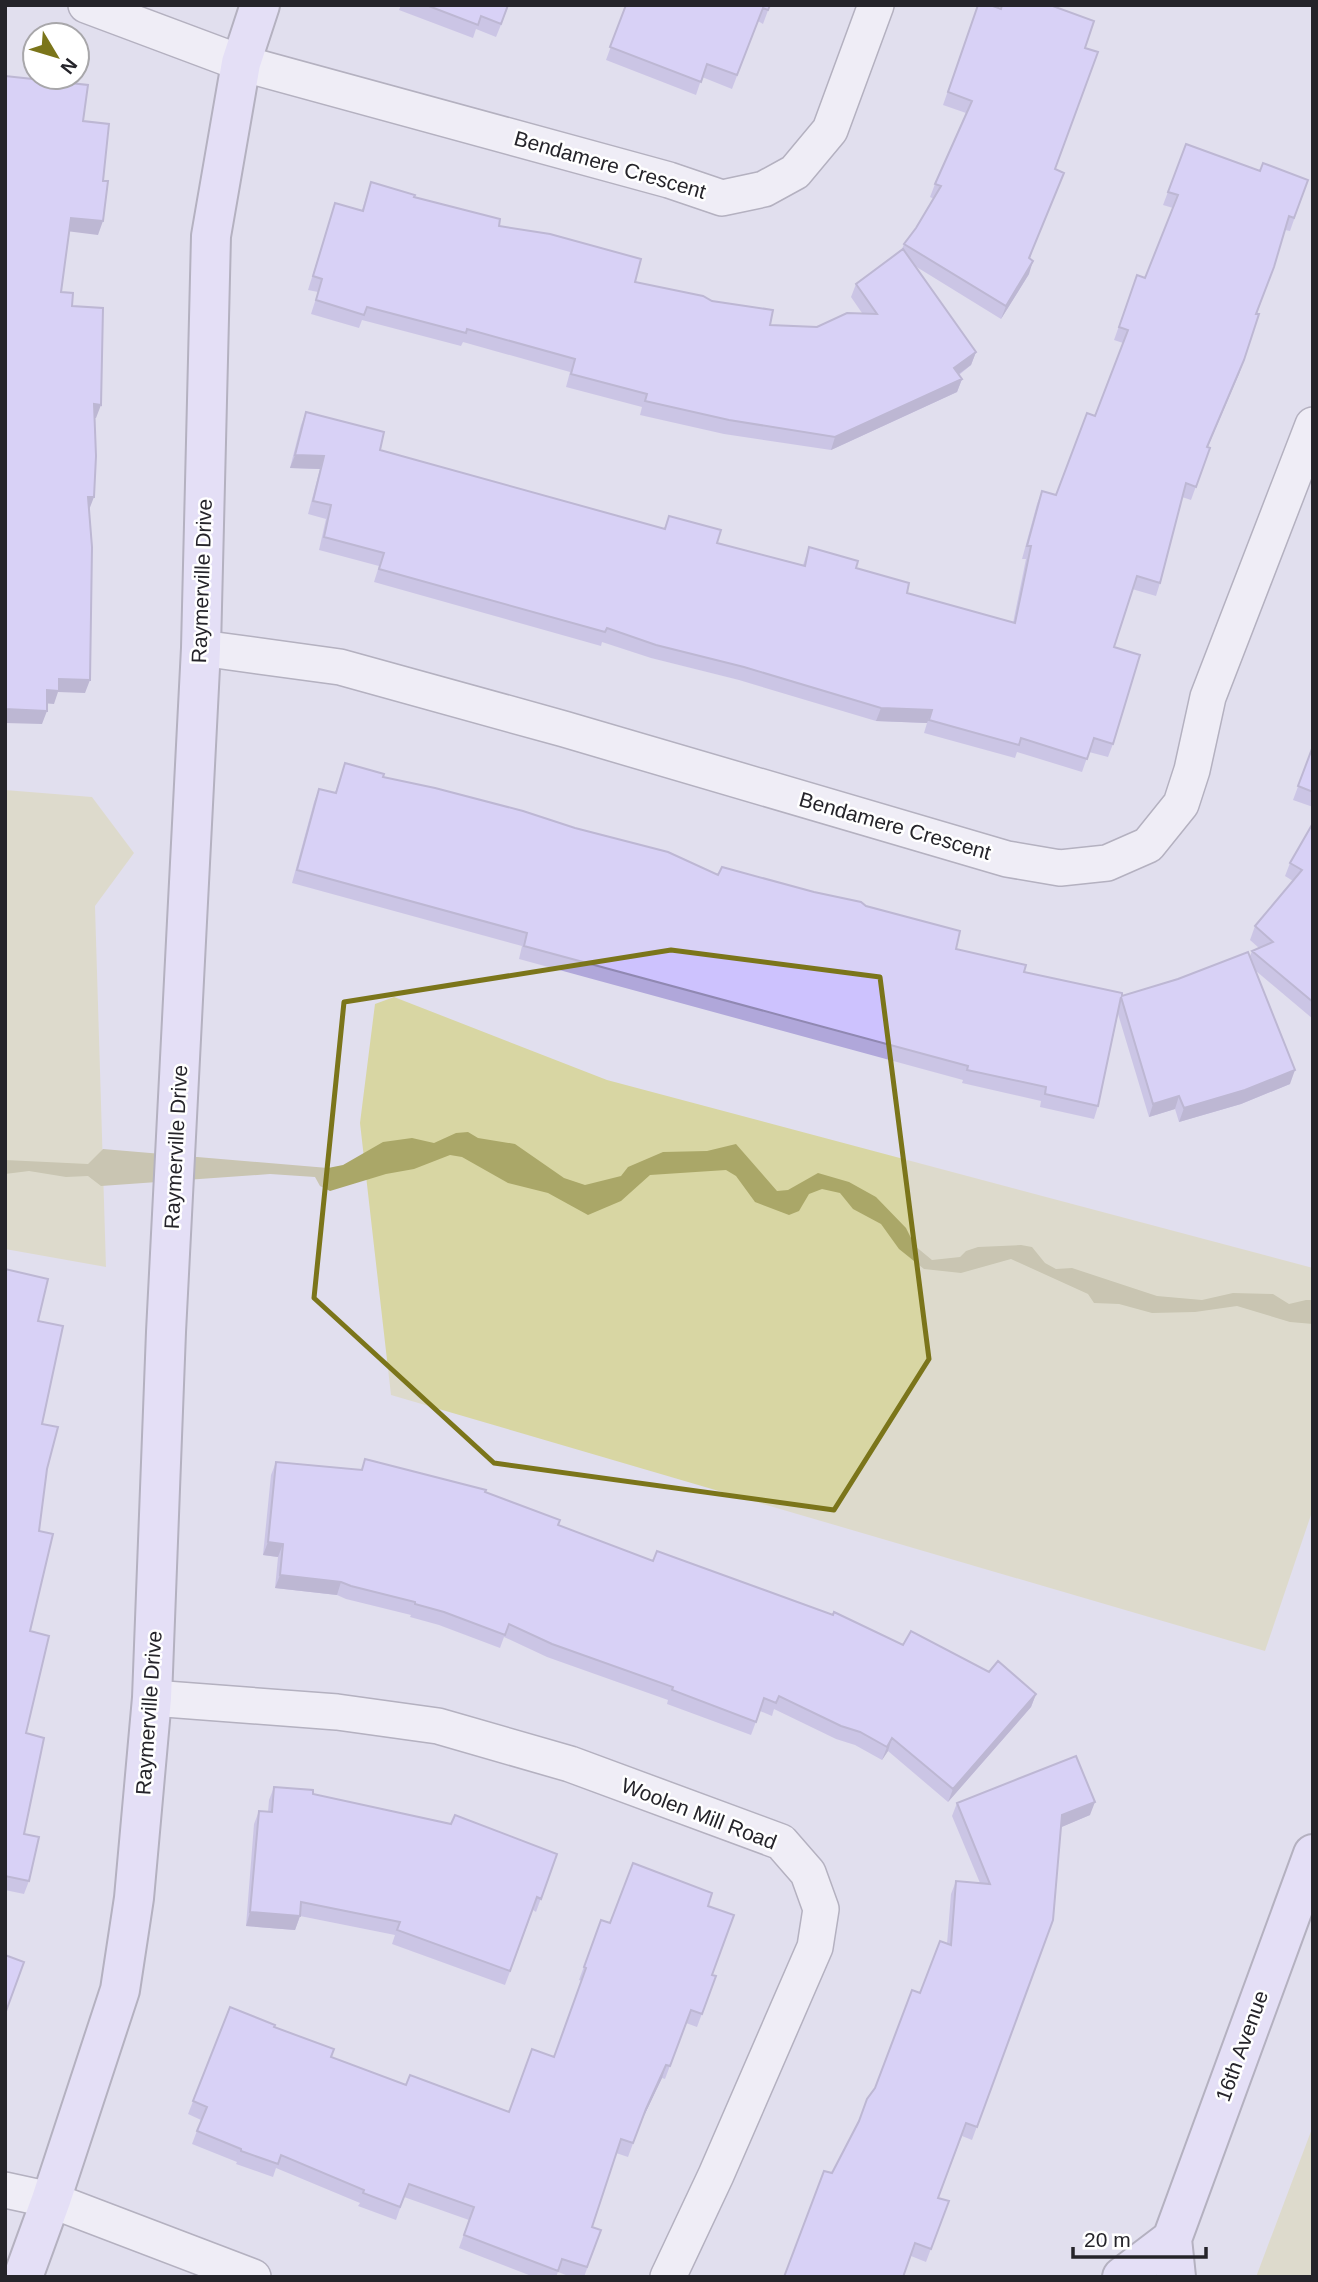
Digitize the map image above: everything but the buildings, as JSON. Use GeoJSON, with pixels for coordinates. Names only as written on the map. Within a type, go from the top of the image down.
{"type":"FeatureCollection","features":[{"type":"Feature","properties":{"kind":"street","name":"Bendamere Crescent"},"geometry":{"type":"LineString","coordinates":[[86,5],[241,62],[669,180],[722,198],[764,189],[796,172],[830,130],[876,5]]}},
{"type":"Feature","properties":{"kind":"street","name":"Raymerville Drive"},"geometry":{"type":"LineString","coordinates":[[23,2277],[120,1990],[134,1898],[152,1698],[166,1332],[201,648],[211,236],[241,62],[260,5]]}},
{"type":"Feature","properties":{"kind":"street","name":"Bendamere Crescent"},"geometry":{"type":"LineString","coordinates":[[201,648],[340,667],[564,729],[1007,859],[1060,868],[1107,863],[1148,845],[1181,804],[1209,697],[1313,425]]}},
{"type":"Feature","properties":{"kind":"street","name":"Woolen Mill Road"},"geometry":{"type":"LineString","coordinates":[[152,1698],[337,1712],[438,1726],[570,1764],[781,1842],[790,1852],[808,1873],[821,1909],[815,1947],[716,2175],[668,2277]]}},
{"type":"Feature","properties":{"kind":"street","name":"16th Avenue"},"geometry":{"type":"LineString","coordinates":[[1176,2277],[1172,2239],[1313,1854]]}},
{"type":"Feature","properties":{"kind":"street"},"geometry":{"type":"LineString","coordinates":[[5,2190],[51,2200],[253,2277]]}},
{"type":"Feature","properties":{"kind":"street"},"geometry":{"type":"LineString","coordinates":[[1122,2277],[1172,2239]]}},
{"type":"Feature","properties":{"kind":"highlighted area"},"geometry":{"type":"Polygon","coordinates":[[[671,950],[880,977],[929,1359],[834,1510],[494,1463],[314,1298],[344,1002],[671,950]]]}},
{"type":"Feature","properties":{"kind":"shaded area"},"geometry":{"type":"Polygon","coordinates":[[[5,790],[92,797],[134,853],[95,906],[106,1267],[5,1249],[5,790]]]}},
{"type":"Feature","properties":{"kind":"shaded area"},"geometry":{"type":"Polygon","coordinates":[[[394,997],[607,1080],[1313,1268],[1313,1509],[1265,1651],[391,1395],[360,1123],[375,1004],[394,997]]]}},
{"type":"Feature","properties":{"kind":"shaded area"},"geometry":{"type":"Polygon","coordinates":[[[468,1132],[478,1138],[515,1144],[564,1178],[585,1185],[621,1176],[628,1167],[663,1152],[707,1151],[736,1144],[777,1191],[788,1190],[818,1173],[849,1182],[876,1197],[906,1228],[915,1246],[932,1260],[960,1257],[966,1251],[978,1247],[1021,1245],[1032,1247],[1045,1263],[1056,1269],[1072,1268],[1157,1296],[1202,1300],[1233,1293],[1273,1294],[1289,1304],[1313,1300],[1313,1324],[1290,1322],[1237,1306],[1195,1312],[1152,1313],[1119,1304],[1094,1303],[1088,1294],[1011,1259],[961,1273],[924,1269],[899,1249],[881,1224],[853,1209],[840,1193],[822,1189],[809,1194],[799,1211],[789,1215],[755,1202],[736,1176],[726,1170],[650,1175],[621,1201],[588,1215],[548,1193],[508,1183],[462,1157],[450,1155],[414,1169],[386,1174],[330,1191],[320,1186],[315,1177],[270,1174],[101,1186],[88,1176],[66,1177],[29,1171],[5,1174],[5,1160],[88,1164],[103,1149],[328,1168],[343,1165],[383,1142],[412,1138],[434,1143],[456,1133],[468,1132]]]}},
{"type":"Feature","properties":{"kind":"shaded area"},"geometry":{"type":"Polygon","coordinates":[[[1313,2126],[1313,2277],[1256,2277],[1313,2126]]]}}]}
